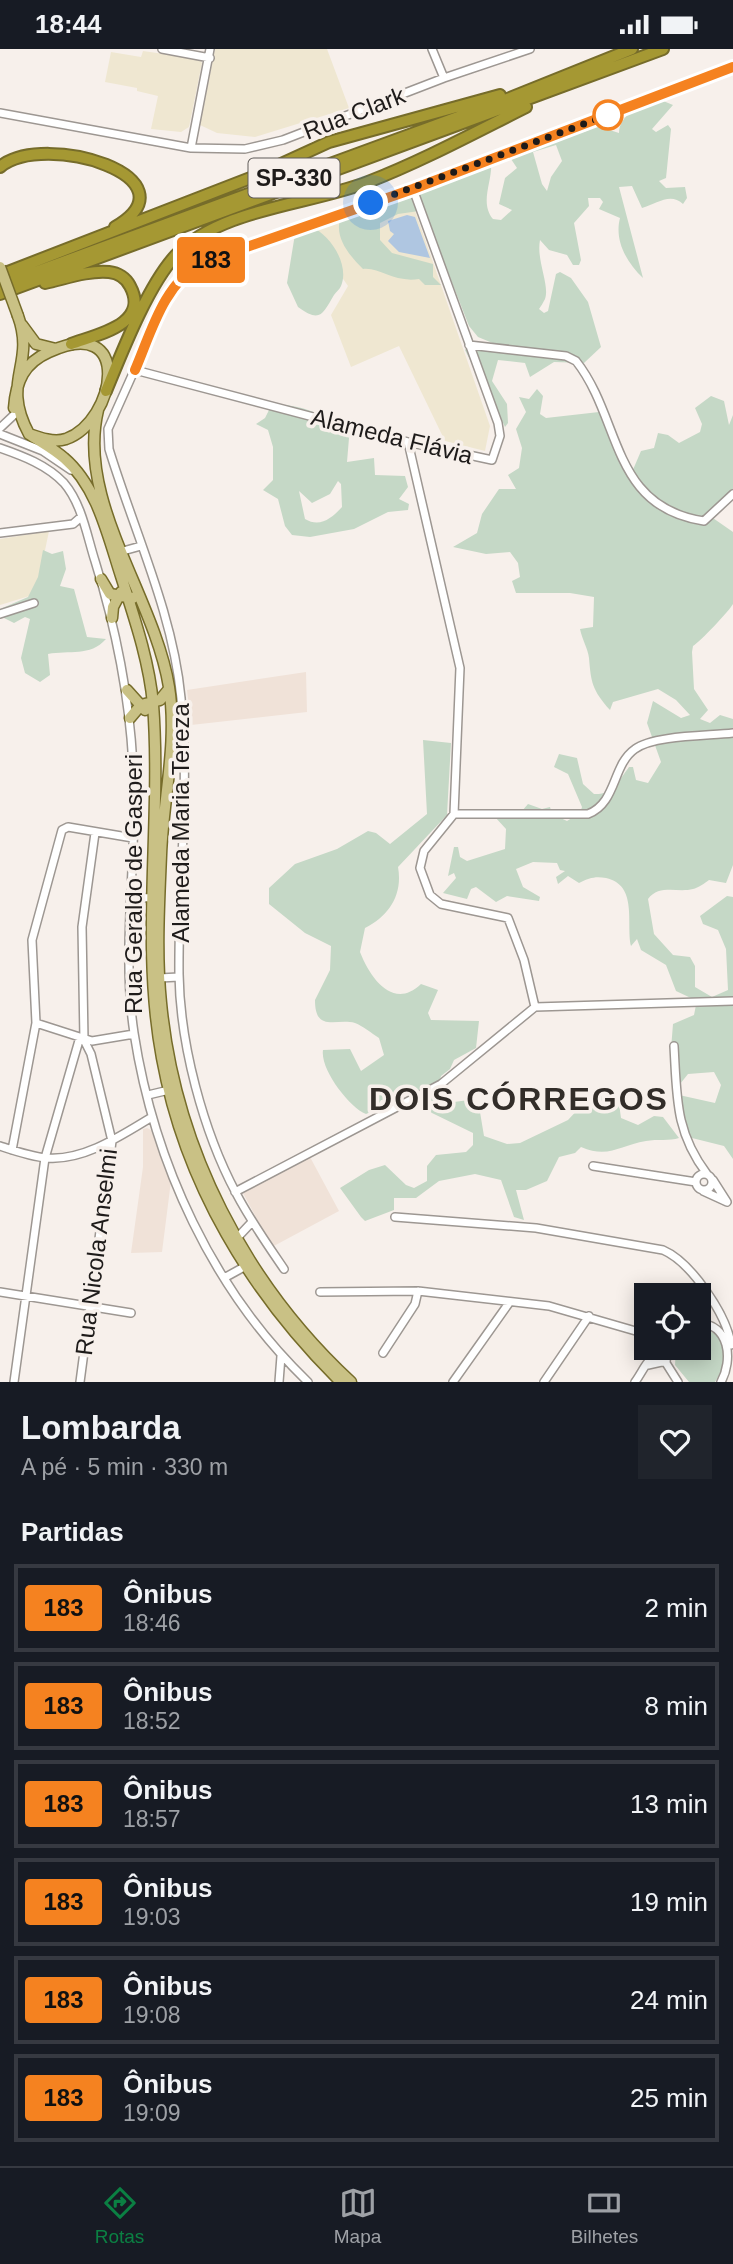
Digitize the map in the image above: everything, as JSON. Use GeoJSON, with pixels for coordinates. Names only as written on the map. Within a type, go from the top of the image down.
{"type":"FeatureCollection","features":[{"type":"Feature","properties":{"kind":"highway","name":"SP-330"},"geometry":{"type":"LineString","coordinates":[[0,285],[475,111],[632,49]]}},
{"type":"Feature","properties":{"kind":"highway","name":"SP-330"},"geometry":{"type":"LineString","coordinates":[[0,294],[663,49]]}},
{"type":"Feature","properties":{"kind":"highway"},"geometry":{"type":"LineString","coordinates":[[0,275],[253,177],[329,142],[519,90],[586,67]]}},
{"type":"Feature","properties":{"kind":"highway"},"geometry":{"type":"LineString","coordinates":[[106,391],[160,277],[177,254],[193,240],[222,225],[351,188],[387,174],[589,78]]}},
{"type":"Feature","properties":{"kind":"highway"},"geometry":{"type":"LineString","coordinates":[[0,167],[15,157],[48,154],[98,161],[126,172],[137,190],[135,208],[123,222],[91,240]]}},
{"type":"Feature","properties":{"kind":"highway"},"geometry":{"type":"LineString","coordinates":[[0,294],[95,273],[111,272],[121,277],[133,293],[133,308],[128,319],[117,328],[71,344]]}},
{"type":"Feature","properties":{"kind":"main road"},"geometry":{"type":"LineString","coordinates":[[0,267],[19,319],[36,344],[57,349]]}},
{"type":"Feature","properties":{"kind":"main road"},"geometry":{"type":"LineString","coordinates":[[19,319],[22,349],[10,387],[15,410],[29,434],[63,456],[89,490],[147,666],[152,702],[156,785],[152,898],[154,999],[169,1090],[193,1166],[244,1267],[290,1329],[341,1382]]}},
{"type":"Feature","properties":{"kind":"main road"},"geometry":{"type":"LineString","coordinates":[[15,410],[15,390],[25,370],[57,349],[88,342],[104,353],[108,372],[106,391],[93,430],[92,461],[102,499],[144,607],[169,694],[172,738],[161,844],[159,978],[164,1029],[178,1097],[198,1160],[236,1239],[285,1310],[351,1382]]}},
{"type":"Feature","properties":{"kind":"main road"},"geometry":{"type":"LineString","coordinates":[[29,434],[51,440],[67,439],[88,423],[98,410]]}},
{"type":"Feature","properties":{"kind":"main road"},"geometry":{"type":"LineString","coordinates":[[101,579],[107,591],[123,592],[144,607]]}},
{"type":"Feature","properties":{"kind":"main road"},"geometry":{"type":"LineString","coordinates":[[112,618],[113,607],[123,592]]}},
{"type":"Feature","properties":{"kind":"main road"},"geometry":{"type":"LineString","coordinates":[[127,689],[153,720]]}},
{"type":"Feature","properties":{"kind":"main road"},"geometry":{"type":"LineString","coordinates":[[130,718],[141,705],[169,694]]}},
{"type":"Feature","properties":{"kind":"street"},"geometry":{"type":"LineString","coordinates":[[162,49],[210,58]]}},
{"type":"Feature","properties":{"kind":"street"},"geometry":{"type":"LineString","coordinates":[[191,148],[210,49]]}},
{"type":"Feature","properties":{"kind":"street"},"geometry":{"type":"LineString","coordinates":[[432,49],[444,78]]}},
{"type":"Feature","properties":{"kind":"street","name":"Rua Clark"},"geometry":{"type":"LineString","coordinates":[[3,115],[191,148],[229,151],[260,147],[530,49]]}},
{"type":"Feature","properties":{"kind":"street","name":"Alameda Maria Tereza"},"geometry":{"type":"LineString","coordinates":[[284,1269],[235,1192],[210,1133],[195,1081],[179,977],[184,761],[181,698],[169,634],[108,443],[108,429],[168,295],[192,268],[413,189],[733,67]]}},
{"type":"Feature","properties":{"kind":"street","name":"Alameda Flávia"},"geometry":{"type":"LineString","coordinates":[[135,370],[408,442],[487,460],[494,458],[500,430],[413,189]]}},
{"type":"Feature","properties":{"kind":"street"},"geometry":{"type":"LineString","coordinates":[[469,345],[572,358],[579,365],[637,487],[672,511],[704,521],[733,494]]}},
{"type":"Feature","properties":{"kind":"street"},"geometry":{"type":"LineString","coordinates":[[0,428],[15,410]]}},
{"type":"Feature","properties":{"kind":"street"},"geometry":{"type":"LineString","coordinates":[[0,434],[52,457],[89,490]]}},
{"type":"Feature","properties":{"kind":"street"},"geometry":{"type":"LineString","coordinates":[[408,442],[460,668],[454,814],[422,856],[420,868],[427,889],[441,904],[508,918],[524,960],[535,1007]]}},
{"type":"Feature","properties":{"kind":"street","name":"Rua Geraldo de Gasperi"},"geometry":{"type":"LineString","coordinates":[[0,448],[55,474],[71,492],[112,618],[127,689],[130,718],[133,838],[129,968],[134,1034],[152,1117],[184,1205],[224,1278],[281,1356],[308,1382]]}},
{"type":"Feature","properties":{"kind":"street"},"geometry":{"type":"LineString","coordinates":[[0,533],[66,525],[78,522],[81,517]]}},
{"type":"Feature","properties":{"kind":"street"},"geometry":{"type":"LineString","coordinates":[[66,525],[85,531]]}},
{"type":"Feature","properties":{"kind":"street"},"geometry":{"type":"LineString","coordinates":[[123,551],[141,546]]}},
{"type":"Feature","properties":{"kind":"street"},"geometry":{"type":"LineString","coordinates":[[0,614],[34,603]]}},
{"type":"Feature","properties":{"kind":"street"},"geometry":{"type":"LineString","coordinates":[[169,694],[181,698]]}},
{"type":"Feature","properties":{"kind":"street"},"geometry":{"type":"LineString","coordinates":[[454,814],[589,814],[601,807],[627,757],[640,746],[733,733]]}},
{"type":"Feature","properties":{"kind":"street"},"geometry":{"type":"LineString","coordinates":[[12,1150],[37,1023],[32,940],[62,830],[66,827],[133,838]]}},
{"type":"Feature","properties":{"kind":"street","name":"Rua Nicola Anselmi"},"geometry":{"type":"LineString","coordinates":[[80,1382],[112,1141],[91,1054],[82,1039],[82,927],[95,833]]}},
{"type":"Feature","properties":{"kind":"street"},"geometry":{"type":"LineString","coordinates":[[130,897],[152,898]]}},
{"type":"Feature","properties":{"kind":"street"},"geometry":{"type":"LineString","coordinates":[[159,978],[179,977]]}},
{"type":"Feature","properties":{"kind":"street"},"geometry":{"type":"LineString","coordinates":[[235,1192],[441,1084],[535,1007],[733,1001]]}},
{"type":"Feature","properties":{"kind":"street"},"geometry":{"type":"LineString","coordinates":[[37,1023],[82,1039],[134,1034]]}},
{"type":"Feature","properties":{"kind":"street"},"geometry":{"type":"LineString","coordinates":[[13,1382],[45,1158],[82,1039]]}},
{"type":"Feature","properties":{"kind":"street"},"geometry":{"type":"LineString","coordinates":[[674,1046],[681,1128],[692,1154],[733,1210]]}},
{"type":"Feature","properties":{"kind":"street"},"geometry":{"type":"LineString","coordinates":[[148,1095],[169,1090]]}},
{"type":"Feature","properties":{"kind":"street"},"geometry":{"type":"LineString","coordinates":[[0,1146],[45,1158],[68,1156],[112,1141],[152,1117]]}},
{"type":"Feature","properties":{"kind":"street"},"geometry":{"type":"LineString","coordinates":[[593,1166],[696,1182],[703,1191],[727,1202]]}},
{"type":"Feature","properties":{"kind":"street"},"geometry":{"type":"LineString","coordinates":[[696,1182],[699,1176],[710,1177]]}},
{"type":"Feature","properties":{"kind":"street"},"geometry":{"type":"LineString","coordinates":[[703,1191],[711,1188],[710,1177]]}},
{"type":"Feature","properties":{"kind":"street"},"geometry":{"type":"LineString","coordinates":[[395,1217],[536,1228],[663,1249],[679,1258],[690,1269],[729,1332],[733,1364],[725,1380]]}},
{"type":"Feature","properties":{"kind":"street"},"geometry":{"type":"LineString","coordinates":[[236,1239],[252,1222]]}},
{"type":"Feature","properties":{"kind":"street"},"geometry":{"type":"LineString","coordinates":[[224,1278],[244,1267]]}},
{"type":"Feature","properties":{"kind":"street"},"geometry":{"type":"LineString","coordinates":[[320,1292],[418,1291],[549,1306],[634,1330]]}},
{"type":"Feature","properties":{"kind":"street"},"geometry":{"type":"LineString","coordinates":[[383,1353],[415,1304],[418,1291]]}},
{"type":"Feature","properties":{"kind":"street"},"geometry":{"type":"LineString","coordinates":[[0,1292],[131,1313]]}},
{"type":"Feature","properties":{"kind":"street"},"geometry":{"type":"LineString","coordinates":[[453,1382],[509,1303]]}},
{"type":"Feature","properties":{"kind":"street"},"geometry":{"type":"LineString","coordinates":[[711,1318],[714,1305]]}},
{"type":"Feature","properties":{"kind":"street"},"geometry":{"type":"LineString","coordinates":[[544,1382],[589,1316]]}},
{"type":"Feature","properties":{"kind":"street"},"geometry":{"type":"LineString","coordinates":[[711,1327],[719,1330],[731,1345]]}},
{"type":"Feature","properties":{"kind":"street"},"geometry":{"type":"LineString","coordinates":[[279,1382],[281,1356]]}},
{"type":"Feature","properties":{"kind":"street"},"geometry":{"type":"LineString","coordinates":[[635,1382],[651,1360]]}},
{"type":"Feature","properties":{"kind":"street"},"geometry":{"type":"LineString","coordinates":[[668,1360],[678,1382]]}},
{"type":"Feature","properties":{"kind":"shaded area"},"geometry":{"type":"Polygon","coordinates":[[[215,49],[327,49],[349,108],[255,137],[217,133],[200,125],[215,49]]]}},
{"type":"Feature","properties":{"kind":"shaded area"},"geometry":{"type":"Polygon","coordinates":[[[143,51],[199,59],[202,63],[189,127],[181,132],[151,129],[158,96],[137,91],[137,88],[105,82],[111,52],[141,57],[143,51]]]}},
{"type":"Feature","properties":{"kind":"shaded area"},"geometry":{"type":"Polygon","coordinates":[[[411,199],[490,426],[485,451],[445,441],[399,346],[351,367],[331,315],[348,286],[309,230],[411,199]]]}},
{"type":"Feature","properties":{"kind":"shaded area"},"geometry":{"type":"Polygon","coordinates":[[[49,531],[36,594],[0,605],[0,539],[49,531]]]}},
{"type":"Feature","properties":{"kind":"shaded area"},"geometry":{"type":"Polygon","coordinates":[[[306,672],[307,712],[191,725],[187,690],[306,672]]]}},
{"type":"Feature","properties":{"kind":"shaded area"},"geometry":{"type":"Polygon","coordinates":[[[143,1129],[151,1130],[171,1181],[162,1252],[131,1253],[143,1167],[143,1129]]]}},
{"type":"Feature","properties":{"kind":"shaded area"},"geometry":{"type":"Polygon","coordinates":[[[310,1157],[339,1211],[272,1247],[243,1193],[310,1157]]]}},
{"type":"Feature","properties":{"kind":"green space"},"geometry":{"type":"Polygon","coordinates":[[[656,98],[673,105],[652,129],[656,132],[668,125],[671,129],[666,178],[659,181],[666,188],[685,187],[687,198],[683,204],[668,199],[642,208],[632,186],[619,187],[643,278],[623,251],[619,235],[620,218],[599,209],[603,202],[600,198],[588,198],[589,206],[574,223],[581,260],[579,265],[573,265],[567,255],[549,250],[540,240],[546,293],[539,309],[544,313],[548,311],[556,274],[560,272],[571,278],[588,302],[601,347],[584,363],[554,362],[530,377],[525,363],[498,360],[492,381],[507,404],[508,423],[505,427],[479,370],[472,364],[465,350],[468,346],[475,351],[495,344],[478,337],[469,326],[421,203],[419,211],[398,214],[380,223],[380,240],[392,253],[433,264],[433,277],[441,285],[425,285],[419,279],[402,279],[363,269],[341,239],[341,217],[487,160],[491,162],[491,169],[487,206],[493,219],[501,220],[512,210],[499,204],[505,178],[517,168],[507,153],[517,148],[533,151],[547,138],[584,132],[597,126],[619,133],[627,116],[656,98]],[[556,145],[533,152],[542,184],[547,191],[551,177],[562,161],[556,145]]]}},
{"type":"Feature","properties":{"kind":"green space"},"geometry":{"type":"Polygon","coordinates":[[[311,227],[331,243],[343,269],[340,287],[324,311],[317,315],[298,307],[287,283],[295,234],[311,227]]]}},
{"type":"Feature","properties":{"kind":"green space"},"geometry":{"type":"Polygon","coordinates":[[[537,389],[543,396],[540,414],[546,418],[599,412],[632,472],[641,451],[654,448],[658,433],[668,435],[679,443],[700,432],[702,424],[695,408],[711,396],[724,401],[729,425],[733,415],[733,491],[710,516],[733,532],[733,604],[693,646],[692,652],[694,689],[708,710],[700,719],[710,723],[720,715],[733,719],[733,865],[726,883],[709,880],[693,889],[663,890],[652,894],[648,899],[654,934],[673,955],[690,957],[695,966],[695,987],[712,997],[728,990],[726,949],[718,930],[703,924],[700,916],[727,896],[733,897],[733,1159],[724,1146],[688,1137],[683,1129],[679,1095],[715,1103],[721,1085],[714,1072],[688,1074],[680,1084],[671,1049],[673,1024],[694,1015],[696,1005],[693,999],[676,991],[666,965],[641,950],[637,939],[631,946],[629,906],[623,888],[616,882],[599,877],[579,883],[568,876],[558,884],[556,877],[565,871],[560,870],[557,863],[533,862],[516,869],[523,887],[540,897],[539,901],[507,896],[496,902],[476,887],[471,889],[467,899],[443,893],[456,878],[454,873],[448,876],[454,847],[458,847],[460,857],[467,861],[505,849],[506,829],[495,817],[522,811],[528,804],[542,809],[550,807],[552,814],[567,821],[580,813],[582,807],[568,774],[554,767],[559,754],[577,758],[583,784],[594,794],[611,789],[629,767],[633,767],[636,780],[648,783],[661,762],[647,723],[653,701],[681,718],[690,715],[676,700],[658,689],[613,702],[610,710],[599,697],[594,685],[580,629],[593,627],[594,597],[570,593],[516,593],[512,581],[520,577],[518,563],[510,552],[486,554],[453,547],[477,533],[482,514],[499,489],[516,489],[508,475],[519,468],[522,448],[516,429],[526,412],[519,397],[529,399],[537,389]]]}},
{"type":"Feature","properties":{"kind":"green space"},"geometry":{"type":"Polygon","coordinates":[[[294,406],[320,415],[349,438],[347,462],[374,458],[375,475],[405,476],[408,487],[399,499],[409,504],[408,510],[388,512],[354,529],[310,537],[292,535],[285,526],[278,499],[263,490],[273,480],[273,447],[268,430],[256,424],[265,418],[270,408],[294,406]],[[338,481],[330,494],[312,503],[299,491],[305,519],[321,522],[338,511],[342,507],[341,484],[338,481]]]}},
{"type":"Feature","properties":{"kind":"green space"},"geometry":{"type":"Polygon","coordinates":[[[43,550],[52,554],[63,551],[66,569],[60,586],[74,589],[87,637],[106,639],[86,651],[48,654],[50,675],[40,682],[25,673],[21,658],[30,619],[25,617],[14,623],[0,616],[0,609],[28,597],[38,577],[43,550]]]}},
{"type":"Feature","properties":{"kind":"green space"},"geometry":{"type":"Polygon","coordinates":[[[423,740],[451,743],[447,815],[398,867],[396,895],[387,911],[365,928],[360,952],[377,981],[393,993],[402,994],[421,984],[438,990],[428,1013],[431,1020],[479,1021],[476,1048],[454,1060],[450,1069],[441,1076],[437,1093],[454,1102],[469,1100],[480,1112],[484,1136],[507,1144],[520,1143],[568,1120],[582,1105],[595,1102],[598,1090],[603,1087],[618,1096],[621,1118],[638,1125],[654,1116],[663,1117],[679,1138],[646,1141],[599,1152],[581,1147],[575,1153],[559,1157],[547,1181],[526,1190],[516,1190],[524,1220],[514,1217],[501,1180],[475,1174],[439,1181],[416,1198],[394,1198],[394,1210],[365,1221],[361,1217],[340,1188],[369,1170],[385,1165],[406,1185],[414,1188],[427,1181],[427,1166],[436,1155],[466,1152],[473,1145],[473,1133],[432,1113],[404,1092],[396,1101],[381,1100],[375,1110],[366,1114],[344,1096],[326,1067],[323,1050],[350,1049],[361,1071],[384,1055],[379,1038],[355,1023],[328,1022],[319,1017],[315,1000],[330,970],[331,946],[305,933],[269,904],[269,888],[295,864],[337,849],[368,831],[376,833],[390,844],[427,814],[423,740]]]}},
{"type":"Feature","properties":{"kind":"green space"},"geometry":{"type":"Polygon","coordinates":[[[711,1332],[719,1337],[730,1356],[715,1382],[689,1382],[675,1365],[675,1360],[711,1360],[711,1332]]]}},
{"type":"Feature","properties":{"kind":"water"},"geometry":{"type":"Polygon","coordinates":[[[407,215],[415,217],[430,258],[399,252],[388,241],[394,234],[390,231],[388,221],[407,215]]]}},
{"type":"Feature","properties":{"kind":"bus line","name":"183"},"geometry":{"type":"LineString","coordinates":[[135,370],[168,295],[182,276],[201,263],[413,189],[733,67]]}},
{"type":"Feature","properties":{"kind":"district","name":"DOIS CÓRREGOS"},"geometry":{"type":"Point","coordinates":[519,1099]}},
{"type":"Feature","properties":{"kind":"route"},"geometry":{"type":"LineString","coordinates":[[371,203],[608,115]]}}]}
